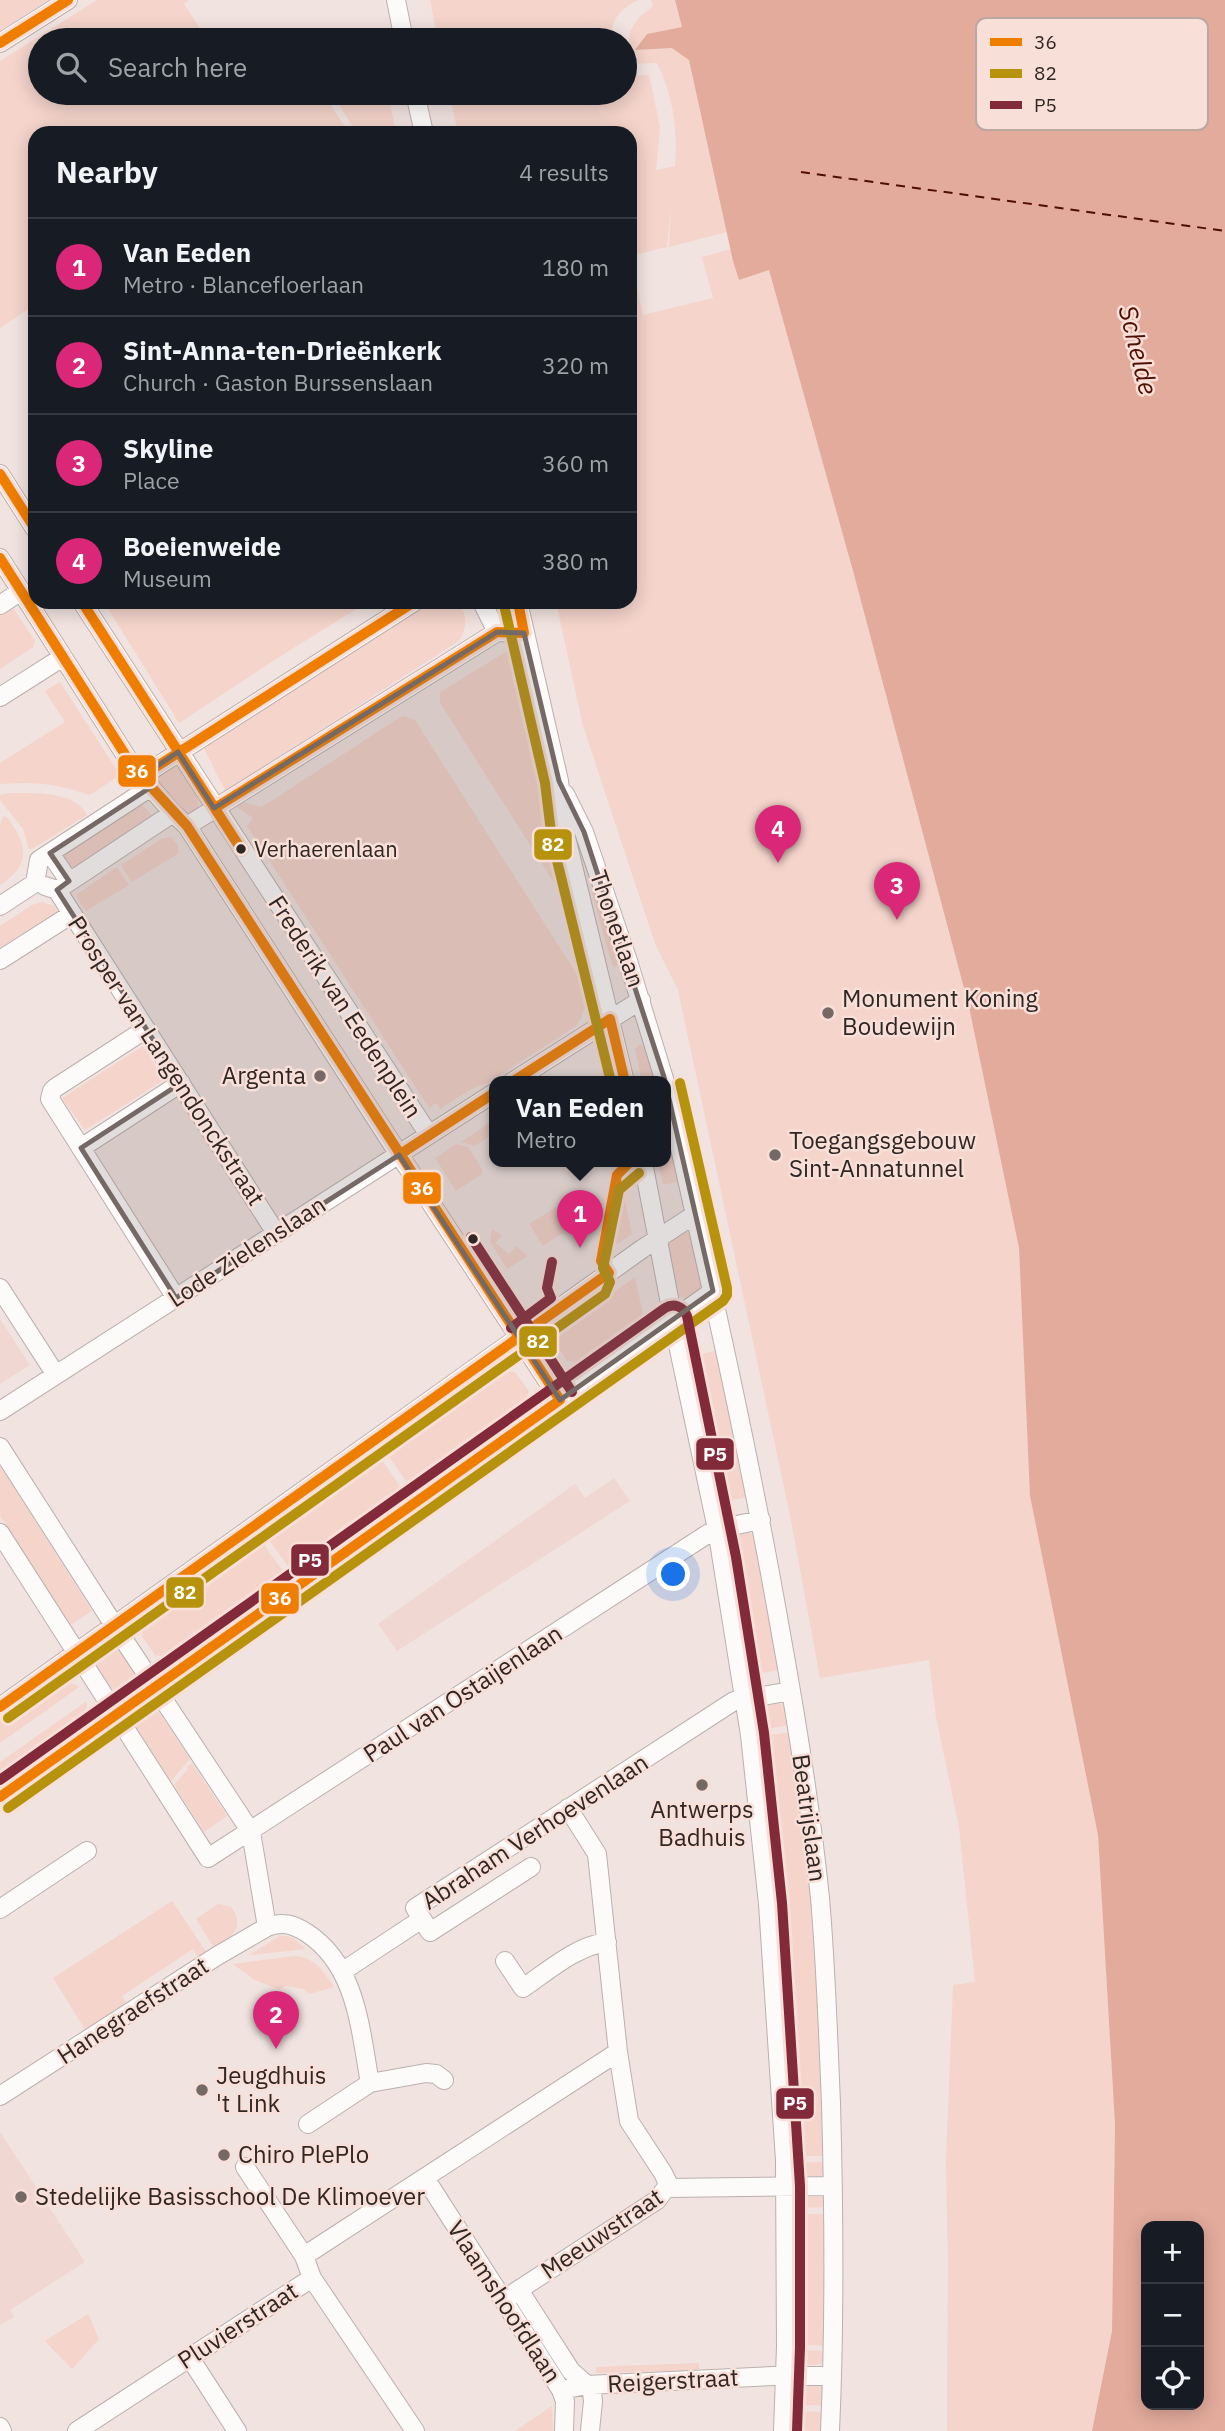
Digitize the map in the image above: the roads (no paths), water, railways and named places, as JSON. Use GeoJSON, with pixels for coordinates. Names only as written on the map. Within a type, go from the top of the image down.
{"type":"FeatureCollection","features":[{"type":"Feature","properties":{"kind":"street"},"geometry":{"type":"LineString","coordinates":[[0,43],[68,0]]}},
{"type":"Feature","properties":{"kind":"street"},"geometry":{"type":"LineString","coordinates":[[396,0],[402,28]]}},
{"type":"Feature","properties":{"kind":"street"},"geometry":{"type":"LineString","coordinates":[[418,105],[422,126]]}},
{"type":"Feature","properties":{"kind":"street"},"geometry":{"type":"LineString","coordinates":[[0,474],[28,518]]}},
{"type":"Feature","properties":{"kind":"street","name":"Frederik van Eedenplein"},"geometry":{"type":"LineString","coordinates":[[0,558],[28,602]]}},
{"type":"Feature","properties":{"kind":"street"},"geometry":{"type":"LineString","coordinates":[[0,605],[21,591]]}},
{"type":"Feature","properties":{"kind":"street","name":"Frederik van Eedenplein"},"geometry":{"type":"LineString","coordinates":[[32,609],[133,767],[187,826],[519,1339],[561,1399]]}},
{"type":"Feature","properties":{"kind":"street","name":"Frederik van Eedenplein"},"geometry":{"type":"LineString","coordinates":[[86,609],[429,1135]]}},
{"type":"Feature","properties":{"kind":"street"},"geometry":{"type":"LineString","coordinates":[[35,883],[39,860],[147,782],[178,752],[403,609]]}},
{"type":"Feature","properties":{"kind":"street"},"geometry":{"type":"LineString","coordinates":[[486,609],[497,632]]}},
{"type":"Feature","properties":{"kind":"street","name":"Thonetlaan"},"geometry":{"type":"LineString","coordinates":[[519,609],[559,781],[566,836],[624,1076]]}},
{"type":"Feature","properties":{"kind":"street"},"geometry":{"type":"LineString","coordinates":[[187,826],[497,632],[524,633]]}},
{"type":"Feature","properties":{"kind":"street"},"geometry":{"type":"LineString","coordinates":[[0,697],[63,657]]}},
{"type":"Feature","properties":{"kind":"street","name":"Thonetlaan"},"geometry":{"type":"LineString","coordinates":[[559,781],[583,832],[641,1000],[663,1076]]}},
{"type":"Feature","properties":{"kind":"street"},"geometry":{"type":"LineString","coordinates":[[0,906],[35,883],[63,885],[173,813]]}},
{"type":"Feature","properties":{"kind":"street","name":"Prosper van Langendonckstraat"},"geometry":{"type":"LineString","coordinates":[[50,853],[72,914],[276,1233]]}},
{"type":"Feature","properties":{"kind":"street"},"geometry":{"type":"LineString","coordinates":[[0,960],[72,914]]}},
{"type":"Feature","properties":{"kind":"street"},"geometry":{"type":"LineString","coordinates":[[521,1076],[641,1000]]}},
{"type":"Feature","properties":{"kind":"street"},"geometry":{"type":"LineString","coordinates":[[146,1029],[55,1088],[50,1095],[80,1148],[176,1297]]}},
{"type":"Feature","properties":{"kind":"street"},"geometry":{"type":"LineString","coordinates":[[80,1148],[181,1083]]}},
{"type":"Feature","properties":{"kind":"street","name":"Lode Zielenslaan"},"geometry":{"type":"LineString","coordinates":[[0,1411],[489,1096]]}},
{"type":"Feature","properties":{"kind":"street","name":"Thonetlaan"},"geometry":{"type":"LineString","coordinates":[[671,1111],[694,1215]]}},
{"type":"Feature","properties":{"kind":"street"},"geometry":{"type":"LineString","coordinates":[[644,1167],[659,1238]]}},
{"type":"Feature","properties":{"kind":"street"},"geometry":{"type":"LineString","coordinates":[[0,1707],[694,1215]]}},
{"type":"Feature","properties":{"kind":"street","name":"Beatrijslaan"},"geometry":{"type":"LineString","coordinates":[[694,1215],[713,1291],[761,1520],[791,1691],[820,1898],[829,2040],[833,2186],[830,2431]]}},
{"type":"Feature","properties":{"kind":"street","name":"Beatrijslaan"},"geometry":{"type":"LineString","coordinates":[[659,1238],[673,1319],[717,1529],[750,1735],[768,1904],[786,2186],[783,2431]]}},
{"type":"Feature","properties":{"kind":"street"},"geometry":{"type":"LineString","coordinates":[[0,1288],[56,1375]]}},
{"type":"Feature","properties":{"kind":"street"},"geometry":{"type":"LineString","coordinates":[[0,1797],[713,1291]]}},
{"type":"Feature","properties":{"kind":"street"},"geometry":{"type":"LineString","coordinates":[[0,1447],[251,1832],[267,1927],[276,1923],[292,1925],[305,1932],[317,1940],[344,1971],[355,2004],[370,2083]]}},
{"type":"Feature","properties":{"kind":"street"},"geometry":{"type":"LineString","coordinates":[[717,1529],[761,1520]]}},
{"type":"Feature","properties":{"kind":"street","name":"Paul van Ostaijenlaan"},"geometry":{"type":"LineString","coordinates":[[116,1714],[208,1857],[251,1832],[717,1529]]}},
{"type":"Feature","properties":{"kind":"street"},"geometry":{"type":"LineString","coordinates":[[0,1533],[116,1714]]}},
{"type":"Feature","properties":{"kind":"street"},"geometry":{"type":"LineString","coordinates":[[744,1699],[791,1691]]}},
{"type":"Feature","properties":{"kind":"street","name":"Abraham Verhoevenlaan"},"geometry":{"type":"LineString","coordinates":[[531,1867],[430,1932],[415,1908],[734,1701],[744,1699]]}},
{"type":"Feature","properties":{"kind":"street"},"geometry":{"type":"LineString","coordinates":[[568,1808],[597,1854],[618,2052],[629,2122],[667,2180],[666,2188]]}},
{"type":"Feature","properties":{"kind":"street"},"geometry":{"type":"LineString","coordinates":[[0,1909],[86,1851]]}},
{"type":"Feature","properties":{"kind":"street","name":"Abraham Verhoevenlaan"},"geometry":{"type":"LineString","coordinates":[[344,1971],[422,1919]]}},
{"type":"Feature","properties":{"kind":"street","name":"Hanegraefstraat"},"geometry":{"type":"LineString","coordinates":[[0,2096],[217,1956],[267,1927]]}},
{"type":"Feature","properties":{"kind":"street"},"geometry":{"type":"LineString","coordinates":[[505,1961],[523,1988],[582,1949],[607,1942]]}},
{"type":"Feature","properties":{"kind":"street","name":"Pluvierstraat"},"geometry":{"type":"LineString","coordinates":[[77,2431],[312,2278],[304,2256],[618,2052]]}},
{"type":"Feature","properties":{"kind":"street"},"geometry":{"type":"LineString","coordinates":[[308,2124],[370,2083],[426,2073],[436,2074],[444,2080]]}},
{"type":"Feature","properties":{"kind":"street"},"geometry":{"type":"LineString","coordinates":[[246,2167],[304,2256]]}},
{"type":"Feature","properties":{"kind":"street","name":"Vlaamshoofdlaan"},"geometry":{"type":"LineString","coordinates":[[425,2178],[561,2390],[565,2401],[564,2431]]}},
{"type":"Feature","properties":{"kind":"street","name":"Meeuwstraat"},"geometry":{"type":"LineString","coordinates":[[503,2300],[657,2200],[666,2188],[833,2186]]}},
{"type":"Feature","properties":{"kind":"street"},"geometry":{"type":"LineString","coordinates":[[312,2278],[415,2431]]}},
{"type":"Feature","properties":{"kind":"street","name":"Vlaamshoofdlaan"},"geometry":{"type":"LineString","coordinates":[[519,2290],[571,2371],[587,2385],[593,2401],[590,2431]]}},
{"type":"Feature","properties":{"kind":"street"},"geometry":{"type":"LineString","coordinates":[[190,2358],[237,2431]]}},
{"type":"Feature","properties":{"kind":"street","name":"Reigerstraat"},"geometry":{"type":"LineString","coordinates":[[561,2390],[587,2385],[832,2376]]}},
{"type":"Feature","properties":{"kind":"water","name":"Schelde"},"geometry":{"type":"Polygon","coordinates":[[[675,0],[1225,0],[1225,2431],[1092,2431],[1112,2331],[1115,2124],[1098,1835],[1030,1496],[1019,1248],[969,1007],[853,571],[769,270],[739,280],[689,60],[672,48],[637,50],[647,34],[682,27],[675,0]]]}},
{"type":"Feature","properties":{"kind":"place","name":"Verhaerenlaan"},"geometry":{"type":"Point","coordinates":[241,849]}},
{"type":"Feature","properties":{"kind":"place","name":"Boeienweide"},"geometry":{"type":"Point","coordinates":[778,863]}},
{"type":"Feature","properties":{"kind":"place","name":"Skyline"},"geometry":{"type":"Point","coordinates":[897,920]}},
{"type":"Feature","properties":{"kind":"place","name":"Monument Koning Boudewijn"},"geometry":{"type":"Point","coordinates":[828,1013]}},
{"type":"Feature","properties":{"kind":"place","name":"Argenta"},"geometry":{"type":"Point","coordinates":[320,1076]}},
{"type":"Feature","properties":{"kind":"place","name":"Toegangsgebouw Sint-Annatunnel"},"geometry":{"type":"Point","coordinates":[775,1155]}},
{"type":"Feature","properties":{"kind":"place","name":"Van Eeden"},"geometry":{"type":"Point","coordinates":[580,1248]}},
{"type":"Feature","properties":{"kind":"place","name":"Antwerps Badhuis"},"geometry":{"type":"Point","coordinates":[702,1785]}},
{"type":"Feature","properties":{"kind":"place","name":"Sint-Anna-ten-Drieënkerk"},"geometry":{"type":"Point","coordinates":[276,2049]}},
{"type":"Feature","properties":{"kind":"place","name":"Jeugdhuis 't Link"},"geometry":{"type":"Point","coordinates":[202,2090]}},
{"type":"Feature","properties":{"kind":"place","name":"Chiro PlePlo"},"geometry":{"type":"Point","coordinates":[224,2155]}},
{"type":"Feature","properties":{"kind":"place","name":"Stedelijke Basisschool De Klimoever"},"geometry":{"type":"Point","coordinates":[21,2197]}}]}
